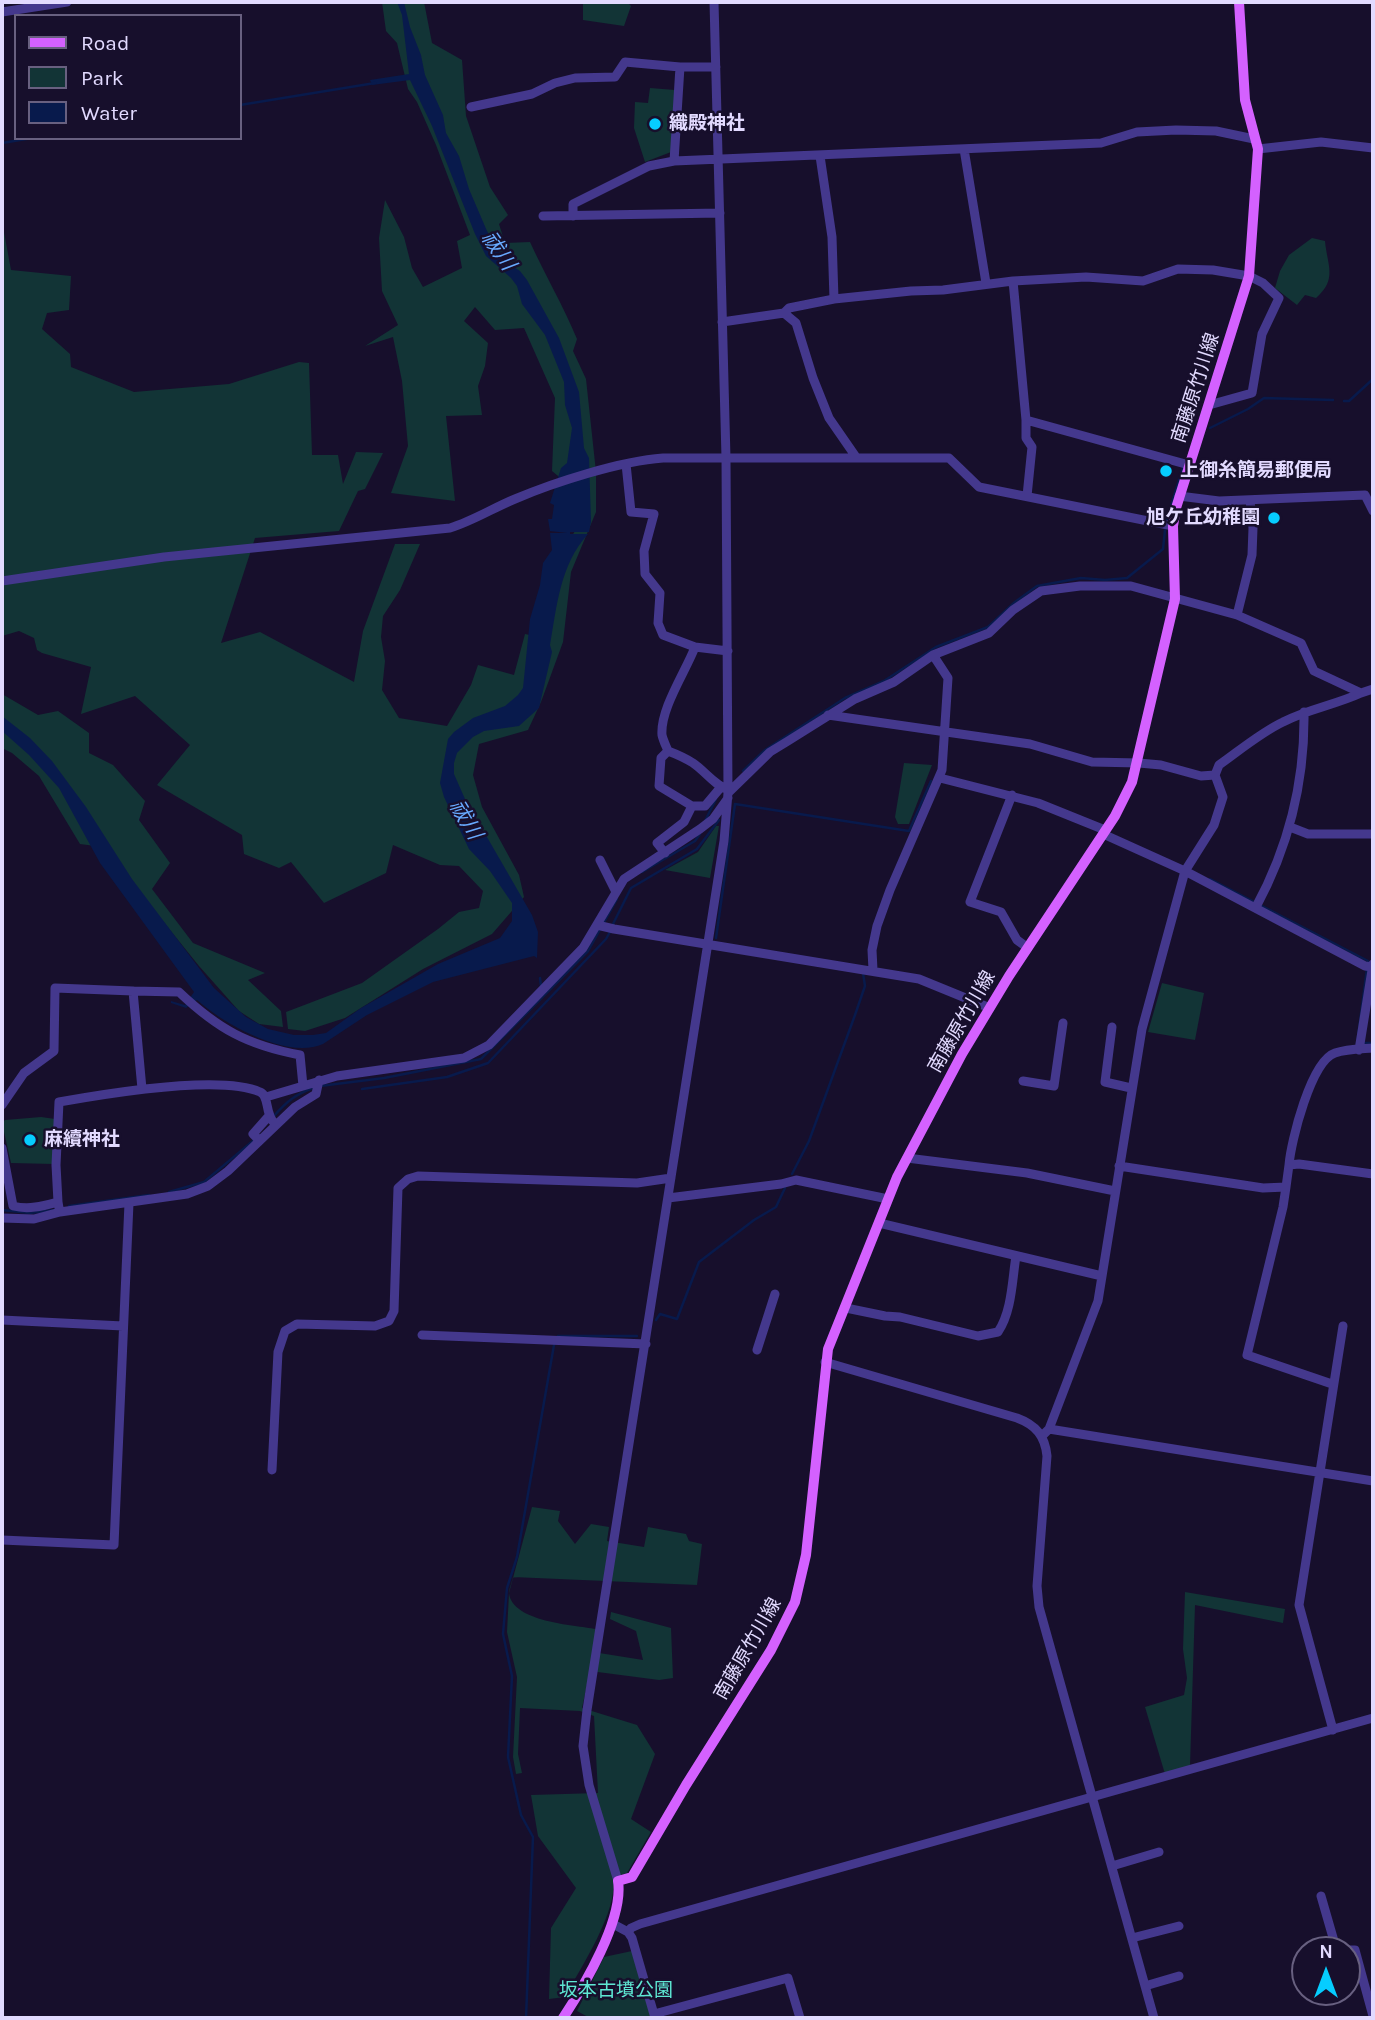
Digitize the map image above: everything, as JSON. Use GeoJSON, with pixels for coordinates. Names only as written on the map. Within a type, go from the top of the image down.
{"type":"FeatureCollection","features":[{"type":"Feature","properties":{"kind":"main road","name":"南藤原竹川線"},"geometry":{"type":"LineString","coordinates":[[618,1881],[632,1877],[771,1650],[795,1602],[802,1581],[808,1543],[828,1349],[907,1158],[962,1054],[1104,832],[1132,782],[1139,763],[1175,598],[1173,526],[1179,496],[1250,276],[1256,144],[1245,100],[1239,2]]}},
{"type":"Feature","properties":{"kind":"main road"},"geometry":{"type":"LineString","coordinates":[[563,2018],[612,1924],[620,1898],[618,1881]]}},
{"type":"Feature","properties":{"kind":"street"},"geometry":{"type":"LineString","coordinates":[[2,12],[67,2]]}},
{"type":"Feature","properties":{"kind":"street"},"geometry":{"type":"LineString","coordinates":[[618,1881],[589,1785],[583,1746],[724,841],[727,792],[726,458],[714,2]]}},
{"type":"Feature","properties":{"kind":"street"},"geometry":{"type":"LineString","coordinates":[[471,107],[532,94],[555,83],[575,78],[615,77],[625,62],[680,68],[716,67]]}},
{"type":"Feature","properties":{"kind":"street"},"geometry":{"type":"LineString","coordinates":[[674,162],[680,68]]}},
{"type":"Feature","properties":{"kind":"street"},"geometry":{"type":"LineString","coordinates":[[573,216],[573,204],[649,166],[674,162],[1101,143],[1137,132],[1150,131],[1216,131],[1256,144],[1321,142],[1373,148]]}},
{"type":"Feature","properties":{"kind":"street"},"geometry":{"type":"LineString","coordinates":[[964,149],[986,283]]}},
{"type":"Feature","properties":{"kind":"street"},"geometry":{"type":"LineString","coordinates":[[820,156],[832,237],[834,299]]}},
{"type":"Feature","properties":{"kind":"street"},"geometry":{"type":"LineString","coordinates":[[542,216],[720,213]]}},
{"type":"Feature","properties":{"kind":"street"},"geometry":{"type":"LineString","coordinates":[[722,322],[785,313],[789,308],[834,299],[911,290],[944,290],[986,283],[1086,277],[1143,281],[1178,269],[1213,270],[1250,276],[1263,283],[1279,298],[1262,334],[1252,393],[1209,405]]}},
{"type":"Feature","properties":{"kind":"street"},"geometry":{"type":"LineString","coordinates":[[1013,281],[1026,438],[1032,447],[1027,496]]}},
{"type":"Feature","properties":{"kind":"street"},"geometry":{"type":"LineString","coordinates":[[785,313],[796,323],[813,378],[830,418],[856,457]]}},
{"type":"Feature","properties":{"kind":"street"},"geometry":{"type":"LineString","coordinates":[[1026,420],[1189,465]]}},
{"type":"Feature","properties":{"kind":"street"},"geometry":{"type":"LineString","coordinates":[[2,580],[164,556],[438,530],[464,524],[513,499],[548,487],[626,464],[663,457],[949,458],[979,487],[1173,526]]}},
{"type":"Feature","properties":{"kind":"street"},"geometry":{"type":"LineString","coordinates":[[626,464],[631,512],[654,514],[644,551],[645,574],[660,593],[658,623],[663,635],[695,647],[727,651]]}},
{"type":"Feature","properties":{"kind":"street"},"geometry":{"type":"LineString","coordinates":[[1179,496],[1219,501],[1365,495],[1373,511]]}},
{"type":"Feature","properties":{"kind":"street"},"geometry":{"type":"LineString","coordinates":[[1237,615],[1252,555],[1250,500]]}},
{"type":"Feature","properties":{"kind":"street"},"geometry":{"type":"LineString","coordinates":[[668,751],[661,758],[659,786],[692,806],[705,806],[727,792],[770,752],[855,699],[894,682],[933,655],[989,633],[1013,610],[1041,591],[1080,586],[1131,586],[1237,615],[1301,643],[1314,671],[1361,693]]}},
{"type":"Feature","properties":{"kind":"street"},"geometry":{"type":"LineString","coordinates":[[695,647],[688,668],[675,688],[662,734],[668,751],[691,761],[727,792]]}},
{"type":"Feature","properties":{"kind":"street"},"geometry":{"type":"LineString","coordinates":[[873,970],[872,950],[877,926],[890,890],[940,778],[948,678],[933,655]]}},
{"type":"Feature","properties":{"kind":"street"},"geometry":{"type":"LineString","coordinates":[[1154,2018],[1038,1597],[1047,1456],[1045,1432],[1098,1301],[1142,1030],[1185,871],[1214,825],[1223,797],[1215,775],[1219,765],[1280,723],[1373,689]]}},
{"type":"Feature","properties":{"kind":"street"},"geometry":{"type":"LineString","coordinates":[[1257,905],[1277,865],[1301,782],[1304,712]]}},
{"type":"Feature","properties":{"kind":"street"},"geometry":{"type":"LineString","coordinates":[[828,715],[1030,744],[1092,762],[1161,765],[1201,776],[1215,775]]}},
{"type":"Feature","properties":{"kind":"street"},"geometry":{"type":"LineString","coordinates":[[940,778],[1012,795],[1076,817],[1257,905],[1370,966],[1359,1050]]}},
{"type":"Feature","properties":{"kind":"street"},"geometry":{"type":"LineString","coordinates":[[266,1097],[319,1080],[477,1054],[489,1045],[583,948],[629,874],[665,853],[710,821],[727,792]]}},
{"type":"Feature","properties":{"kind":"street"},"geometry":{"type":"LineString","coordinates":[[1012,795],[970,902],[1001,912],[1017,940],[1028,948]]}},
{"type":"Feature","properties":{"kind":"street"},"geometry":{"type":"LineString","coordinates":[[665,853],[657,843],[684,822],[692,806]]}},
{"type":"Feature","properties":{"kind":"street"},"geometry":{"type":"LineString","coordinates":[[1290,827],[1308,834],[1373,834]]}},
{"type":"Feature","properties":{"kind":"street"},"geometry":{"type":"LineString","coordinates":[[600,860],[616,892]]}},
{"type":"Feature","properties":{"kind":"street"},"geometry":{"type":"LineString","coordinates":[[599,925],[919,979],[990,1008]]}},
{"type":"Feature","properties":{"kind":"street"},"geometry":{"type":"LineString","coordinates":[[2,1105],[24,1073],[54,1051],[55,988],[179,992],[227,1032],[300,1055],[303,1086]]}},
{"type":"Feature","properties":{"kind":"street"},"geometry":{"type":"LineString","coordinates":[[133,991],[142,1090]]}},
{"type":"Feature","properties":{"kind":"street"},"geometry":{"type":"LineString","coordinates":[[1023,1081],[1054,1086],[1063,1023]]}},
{"type":"Feature","properties":{"kind":"street"},"geometry":{"type":"LineString","coordinates":[[1112,1027],[1105,1082],[1131,1088]]}},
{"type":"Feature","properties":{"kind":"street"},"geometry":{"type":"LineString","coordinates":[[1332,1384],[1247,1355],[1283,1208],[1292,1140],[1314,1078],[1325,1060],[1334,1053],[1373,1048]]}},
{"type":"Feature","properties":{"kind":"street"},"geometry":{"type":"LineString","coordinates":[[2,1218],[34,1219],[60,1212],[187,1194],[208,1186],[228,1171],[271,1121],[316,1094],[319,1080]]}},
{"type":"Feature","properties":{"kind":"street"},"geometry":{"type":"LineString","coordinates":[[60,1212],[56,1165],[59,1102],[142,1090],[219,1086],[262,1092],[266,1097],[271,1121]]}},
{"type":"Feature","properties":{"kind":"street"},"geometry":{"type":"LineString","coordinates":[[2,1148],[13,1206],[37,1207],[58,1202]]}},
{"type":"Feature","properties":{"kind":"street"},"geometry":{"type":"LineString","coordinates":[[907,1158],[1027,1173],[1115,1191]]}},
{"type":"Feature","properties":{"kind":"street"},"geometry":{"type":"LineString","coordinates":[[1289,1165],[1373,1174]]}},
{"type":"Feature","properties":{"kind":"street"},"geometry":{"type":"LineString","coordinates":[[1119,1166],[1263,1188],[1286,1187]]}},
{"type":"Feature","properties":{"kind":"street"},"geometry":{"type":"LineString","coordinates":[[272,1470],[278,1352],[285,1331],[297,1324],[375,1326],[389,1321],[394,1311],[398,1188],[408,1179],[418,1176],[637,1184],[671,1178]]}},
{"type":"Feature","properties":{"kind":"street"},"geometry":{"type":"LineString","coordinates":[[667,1198],[796,1180],[888,1199]]}},
{"type":"Feature","properties":{"kind":"street"},"geometry":{"type":"LineString","coordinates":[[2,1540],[114,1545],[129,1203]]}},
{"type":"Feature","properties":{"kind":"street"},"geometry":{"type":"LineString","coordinates":[[879,1223],[1102,1276]]}},
{"type":"Feature","properties":{"kind":"street"},"geometry":{"type":"LineString","coordinates":[[846,1308],[900,1317],[978,1336],[998,1332],[1004,1324],[1009,1305],[1016,1256]]}},
{"type":"Feature","properties":{"kind":"street"},"geometry":{"type":"LineString","coordinates":[[757,1350],[775,1294]]}},
{"type":"Feature","properties":{"kind":"street"},"geometry":{"type":"LineString","coordinates":[[2,1320],[123,1326]]}},
{"type":"Feature","properties":{"kind":"street"},"geometry":{"type":"LineString","coordinates":[[1333,1730],[1299,1605],[1343,1326]]}},
{"type":"Feature","properties":{"kind":"street"},"geometry":{"type":"LineString","coordinates":[[422,1335],[646,1344]]}},
{"type":"Feature","properties":{"kind":"street"},"geometry":{"type":"LineString","coordinates":[[825,1363],[1017,1418],[1045,1432],[1373,1481]]}},
{"type":"Feature","properties":{"kind":"street"},"geometry":{"type":"LineString","coordinates":[[628,1932],[640,1924],[1373,1718]]}},
{"type":"Feature","properties":{"kind":"street"},"geometry":{"type":"LineString","coordinates":[[1112,1866],[1159,1852]]}},
{"type":"Feature","properties":{"kind":"street"},"geometry":{"type":"LineString","coordinates":[[1321,1896],[1333,1936]]}},
{"type":"Feature","properties":{"kind":"street"},"geometry":{"type":"LineString","coordinates":[[612,1924],[628,1932],[635,1946],[654,2016],[788,1978],[800,2018]]}},
{"type":"Feature","properties":{"kind":"street"},"geometry":{"type":"LineString","coordinates":[[1132,1938],[1179,1926]]}},
{"type":"Feature","properties":{"kind":"street"},"geometry":{"type":"LineString","coordinates":[[1361,1972],[1373,2016]]}},
{"type":"Feature","properties":{"kind":"street"},"geometry":{"type":"LineString","coordinates":[[1145,1986],[1179,1976]]}},
{"type":"Feature","properties":{"kind":"green space"},"geometry":{"type":"Polygon","coordinates":[[[382,2],[424,2],[432,43],[462,60],[466,116],[490,187],[508,215],[499,224],[505,243],[530,242],[577,339],[573,351],[586,379],[596,472],[596,512],[571,572],[563,642],[528,730],[479,744],[473,775],[482,807],[519,875],[524,897],[492,934],[423,969],[345,1018],[305,1031],[288,1029],[286,1012],[362,983],[459,912],[479,908],[483,891],[459,866],[440,865],[393,845],[386,873],[324,903],[291,862],[279,868],[244,854],[242,835],[157,785],[190,745],[135,696],[81,714],[91,667],[42,653],[37,650],[34,638],[19,631],[2,636],[2,231],[11,270],[71,276],[69,310],[47,313],[42,329],[70,354],[71,367],[134,392],[229,384],[299,362],[309,363],[312,455],[338,455],[343,484],[356,452],[383,453],[365,489],[358,491],[339,531],[255,538],[221,643],[260,632],[354,682],[363,631],[395,544],[420,544],[400,590],[383,616],[381,637],[385,661],[382,690],[399,718],[447,726],[471,685],[478,665],[514,675],[525,634],[549,639],[567,543],[586,515],[581,495],[552,471],[555,398],[524,328],[495,330],[475,307],[464,321],[488,343],[485,366],[478,386],[482,415],[446,416],[455,501],[391,493],[408,446],[402,381],[393,337],[365,346],[398,325],[382,291],[379,238],[385,200],[404,237],[412,268],[423,287],[462,268],[457,241],[470,235],[436,145],[417,102],[408,89],[397,43],[386,31],[382,2]]]}},
{"type":"Feature","properties":{"kind":"green space"},"geometry":{"type":"Polygon","coordinates":[[[583,2],[627,2],[631,6],[624,26],[583,20],[583,2]]]}},
{"type":"Feature","properties":{"kind":"green space"},"geometry":{"type":"Polygon","coordinates":[[[650,88],[675,90],[671,152],[645,162],[634,128],[635,102],[648,103],[650,88]]]}},
{"type":"Feature","properties":{"kind":"green space"},"geometry":{"type":"Polygon","coordinates":[[[1312,238],[1325,241],[1329,278],[1316,298],[1305,295],[1297,305],[1275,288],[1289,255],[1312,238]]]}},
{"type":"Feature","properties":{"kind":"green space"},"geometry":{"type":"Polygon","coordinates":[[[2,694],[38,715],[58,711],[89,733],[89,753],[113,765],[145,801],[139,820],[170,863],[152,889],[193,943],[265,973],[248,980],[281,1011],[283,1027],[259,1024],[239,1011],[103,847],[80,844],[39,776],[2,748],[2,694]]]}},
{"type":"Feature","properties":{"kind":"green space"},"geometry":{"type":"Polygon","coordinates":[[[904,763],[932,765],[909,824],[898,824],[895,817],[904,763]]]}},
{"type":"Feature","properties":{"kind":"green space"},"geometry":{"type":"Polygon","coordinates":[[[716,826],[719,826],[710,878],[665,870],[698,852],[716,826]]]}},
{"type":"Feature","properties":{"kind":"green space"},"geometry":{"type":"Polygon","coordinates":[[[1162,983],[1204,993],[1195,1040],[1148,1032],[1162,983]]]}},
{"type":"Feature","properties":{"kind":"green space"},"geometry":{"type":"Polygon","coordinates":[[[41,1117],[55,1119],[54,1164],[11,1163],[2,1123],[5,1120],[41,1117]]]}},
{"type":"Feature","properties":{"kind":"green space"},"geometry":{"type":"Polygon","coordinates":[[[532,1507],[560,1511],[558,1521],[575,1544],[591,1524],[609,1527],[607,1541],[644,1547],[648,1527],[686,1534],[689,1541],[702,1544],[697,1585],[513,1577],[532,1507]]]}},
{"type":"Feature","properties":{"kind":"green space"},"geometry":{"type":"Polygon","coordinates":[[[1185,1592],[1285,1609],[1283,1623],[1195,1605],[1190,1766],[1165,1774],[1145,1707],[1184,1695],[1187,1678],[1183,1649],[1185,1592]]]}},
{"type":"Feature","properties":{"kind":"green space"},"geometry":{"type":"Polygon","coordinates":[[[509,1593],[513,1603],[532,1616],[596,1629],[593,1652],[643,1660],[636,1631],[610,1619],[611,1612],[671,1628],[673,1678],[659,1680],[590,1671],[582,1708],[637,1725],[655,1754],[631,1819],[651,1832],[627,1873],[613,1877],[613,1890],[605,1922],[565,1997],[549,1999],[551,1928],[576,1888],[538,1836],[531,1795],[598,1793],[594,1716],[580,1711],[520,1708],[518,1754],[522,1773],[516,1774],[513,1757],[517,1677],[507,1632],[509,1593]]]}},
{"type":"Feature","properties":{"kind":"green space","name":"坂本古墳公園"},"geometry":{"type":"Polygon","coordinates":[[[632,1951],[651,2018],[590,2018],[577,2011],[604,1957],[632,1951]]]}},
{"type":"Feature","properties":{"kind":"water","name":"祓川"},"geometry":{"type":"Polygon","coordinates":[[[397,2],[404,2],[425,75],[443,115],[446,133],[459,156],[469,189],[487,231],[505,261],[520,271],[527,280],[559,338],[579,392],[584,448],[589,458],[591,522],[589,532],[570,532],[588,534],[571,559],[561,586],[550,645],[552,652],[539,708],[519,726],[484,731],[473,737],[457,753],[454,763],[454,774],[465,799],[532,915],[538,932],[537,958],[534,956],[433,982],[367,1015],[323,1044],[308,1048],[292,1047],[239,1029],[197,1000],[186,1008],[171,1003],[185,1005],[194,992],[100,863],[59,788],[29,755],[2,731],[2,716],[30,738],[52,761],[86,807],[132,879],[214,988],[246,1017],[268,1029],[294,1035],[326,1033],[361,1008],[438,964],[500,938],[512,921],[512,903],[490,871],[469,849],[440,783],[448,739],[454,732],[473,718],[505,706],[523,688],[530,619],[543,563],[552,550],[550,533],[567,533],[550,531],[548,519],[552,519],[554,505],[550,503],[561,468],[567,463],[572,428],[565,405],[564,382],[545,335],[522,304],[517,286],[486,256],[410,80],[372,85],[370,80],[409,74],[402,15],[397,2]]]}},
{"type":"Feature","properties":{"kind":"waterway"},"geometry":{"type":"LineString","coordinates":[[242,105],[375,83]]}},
{"type":"Feature","properties":{"kind":"waterway"},"geometry":{"type":"LineString","coordinates":[[2,143],[20,140]]}},
{"type":"Feature","properties":{"kind":"waterway"},"geometry":{"type":"LineString","coordinates":[[1344,401],[1349,401],[1373,379]]}},
{"type":"Feature","properties":{"kind":"waterway"},"geometry":{"type":"LineString","coordinates":[[1210,428],[1264,398],[1333,400]]}},
{"type":"Feature","properties":{"kind":"waterway"},"geometry":{"type":"LineString","coordinates":[[1166,522],[1183,467]]}},
{"type":"Feature","properties":{"kind":"waterway"},"geometry":{"type":"LineString","coordinates":[[743,771],[765,750],[845,698],[884,681],[936,647],[988,627],[1037,586],[1081,578],[1127,578],[1163,549],[1165,530]]}},
{"type":"Feature","properties":{"kind":"waterway"},"geometry":{"type":"LineString","coordinates":[[716,938],[735,804],[909,831],[931,781]]}},
{"type":"Feature","properties":{"kind":"waterway"},"geometry":{"type":"LineString","coordinates":[[705,821],[716,799]]}},
{"type":"Feature","properties":{"kind":"waterway"},"geometry":{"type":"LineString","coordinates":[[612,926],[631,888],[697,849],[719,820]]}},
{"type":"Feature","properties":{"kind":"waterway"},"geometry":{"type":"LineString","coordinates":[[642,872],[695,841],[700,834]]}},
{"type":"Feature","properties":{"kind":"waterway"},"geometry":{"type":"LineString","coordinates":[[1210,879],[1368,961],[1357,1044]]}},
{"type":"Feature","properties":{"kind":"waterway"},"geometry":{"type":"LineString","coordinates":[[320,1086],[384,1078],[481,1059],[588,951],[617,899]]}},
{"type":"Feature","properties":{"kind":"waterway"},"geometry":{"type":"LineString","coordinates":[[362,1089],[447,1077],[488,1063],[610,932]]}},
{"type":"Feature","properties":{"kind":"waterway"},"geometry":{"type":"LineString","coordinates":[[792,1174],[809,1141],[855,1015],[865,986],[863,973]]}},
{"type":"Feature","properties":{"kind":"waterway"},"geometry":{"type":"LineString","coordinates":[[540,978],[541,986]]}},
{"type":"Feature","properties":{"kind":"waterway"},"geometry":{"type":"LineString","coordinates":[[1363,1043],[1373,1043]]}},
{"type":"Feature","properties":{"kind":"waterway"},"geometry":{"type":"LineString","coordinates":[[274,1116],[292,1099],[313,1088]]}},
{"type":"Feature","properties":{"kind":"waterway"},"geometry":{"type":"LineString","coordinates":[[169,1192],[204,1182],[254,1140]]}},
{"type":"Feature","properties":{"kind":"waterway"},"geometry":{"type":"LineString","coordinates":[[656,1320],[660,1314],[677,1319],[699,1262],[754,1220],[776,1207],[785,1188]]}},
{"type":"Feature","properties":{"kind":"waterway"},"geometry":{"type":"LineString","coordinates":[[69,1206],[149,1195]]}},
{"type":"Feature","properties":{"kind":"waterway"},"geometry":{"type":"LineString","coordinates":[[2,1210],[30,1213],[54,1210]]}},
{"type":"Feature","properties":{"kind":"waterway"},"geometry":{"type":"LineString","coordinates":[[558,1336],[637,1336]]}},
{"type":"Feature","properties":{"kind":"waterway"},"geometry":{"type":"LineString","coordinates":[[526,2018],[533,1837],[521,1815],[508,1757],[512,1676],[503,1634],[507,1588],[517,1557],[554,1345]]}},
{"type":"Feature","properties":{"kind":"place","name":"織殿神社"},"geometry":{"type":"Point","coordinates":[655,124]}},
{"type":"Feature","properties":{"kind":"place","name":"上御糸簡易郵便局"},"geometry":{"type":"Point","coordinates":[1166,471]}},
{"type":"Feature","properties":{"kind":"place","name":"旭ケ丘幼稚園"},"geometry":{"type":"Point","coordinates":[1274,518]}},
{"type":"Feature","properties":{"kind":"place","name":"麻續神社"},"geometry":{"type":"Point","coordinates":[30,1140]}}]}
